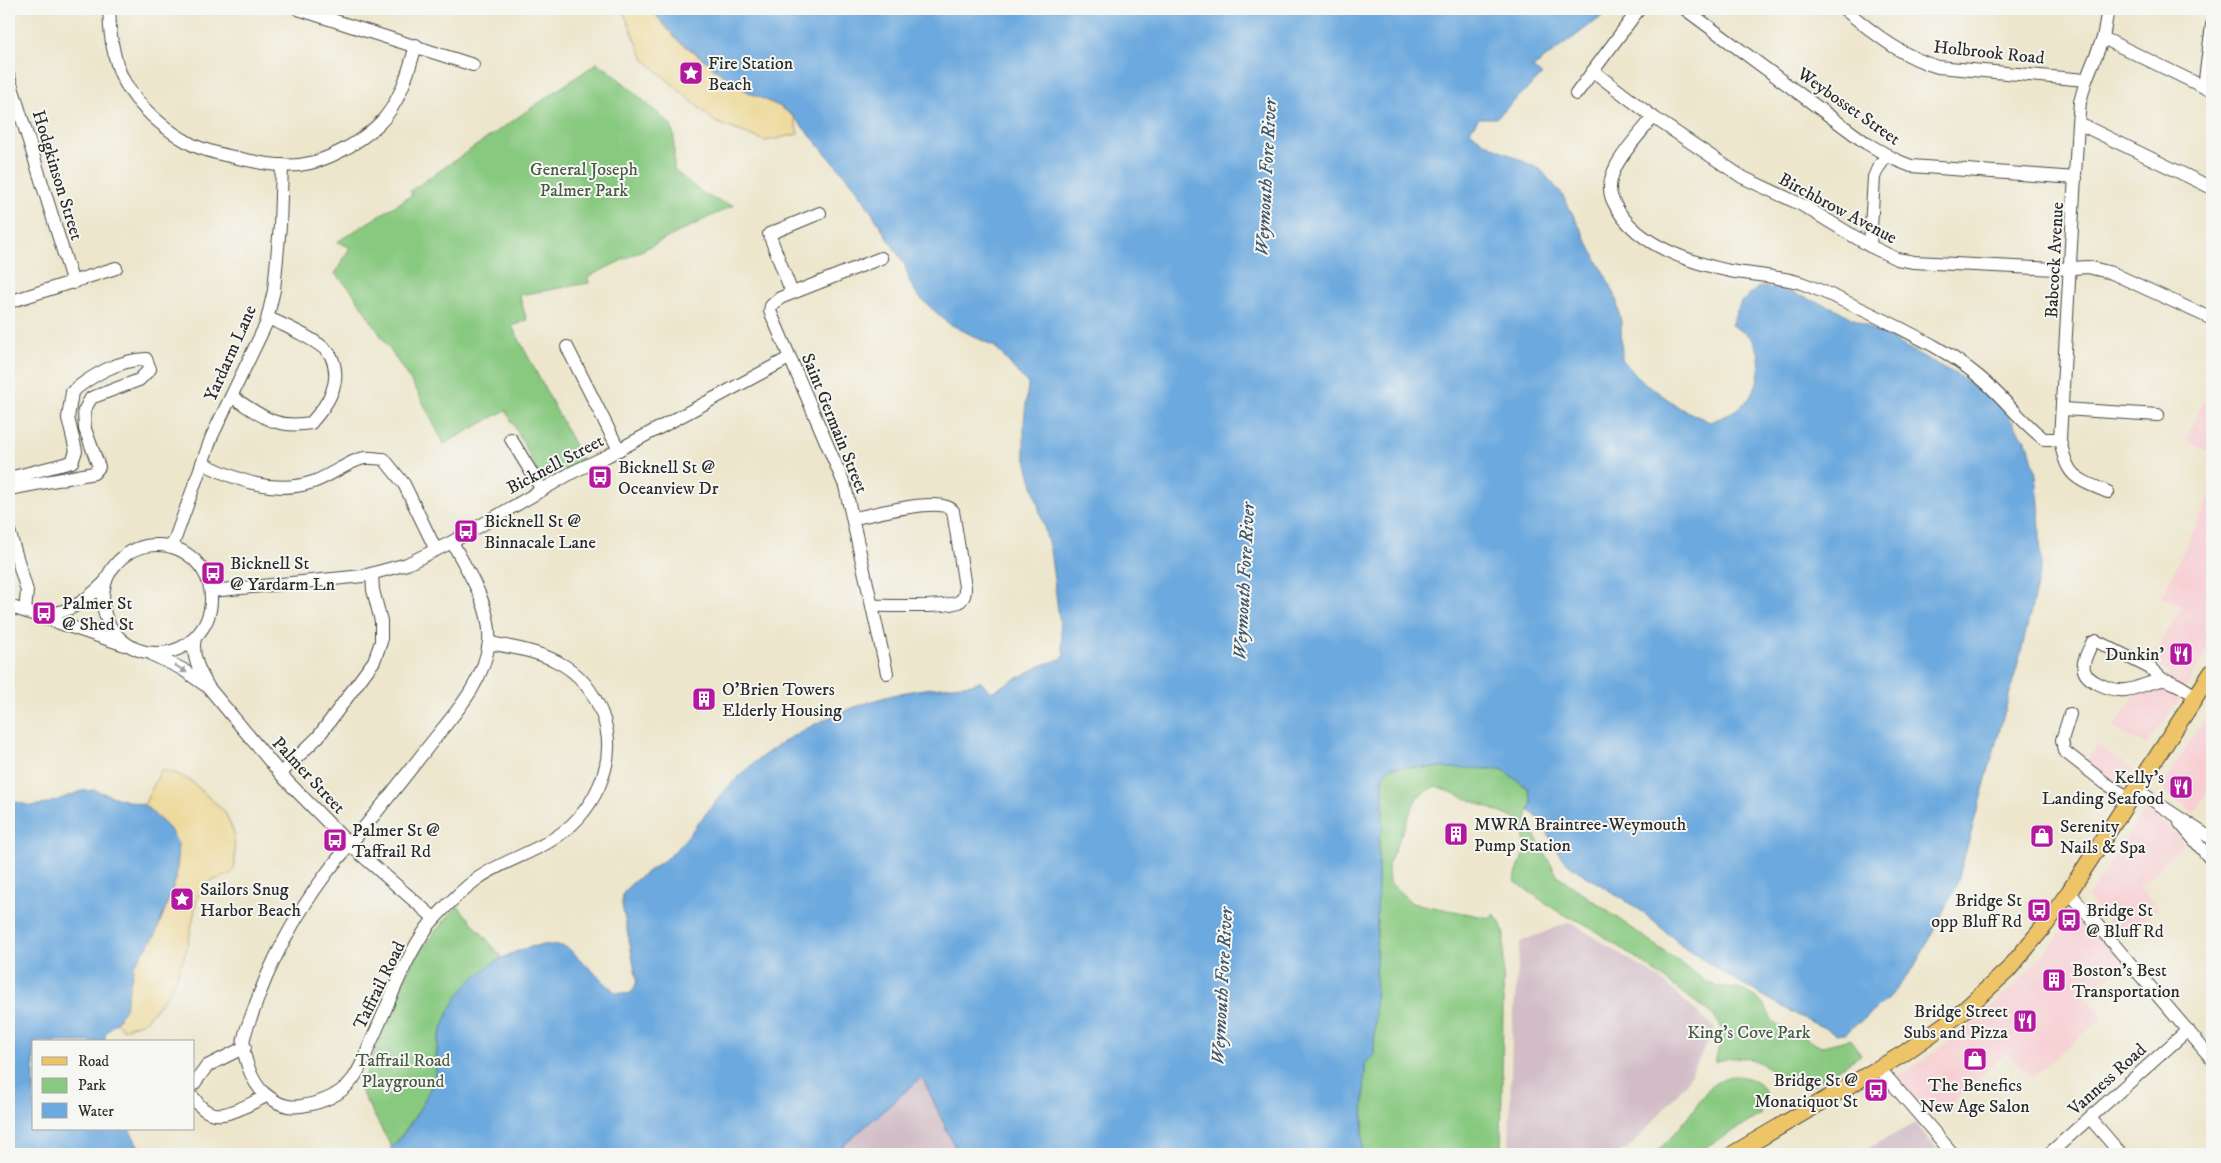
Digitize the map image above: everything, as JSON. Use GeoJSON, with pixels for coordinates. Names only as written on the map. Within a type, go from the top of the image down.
{"type":"FeatureCollection","features":[{"type":"Feature","properties":{"kind":"main road"},"geometry":{"type":"LineString","coordinates":[[1733,1154],[1880,1068],[1940,1029],[1993,985],[2034,940],[2069,892],[2198,697],[2212,672]]}},
{"type":"Feature","properties":{"kind":"street"},"geometry":{"type":"LineString","coordinates":[[110,9],[109,19],[114,47],[123,79],[142,105],[167,128],[193,145],[257,162],[300,165],[328,157],[359,139],[380,123],[396,100],[408,76],[416,46]]}},
{"type":"Feature","properties":{"kind":"street"},"geometry":{"type":"LineString","coordinates":[[298,9],[473,66]]}},
{"type":"Feature","properties":{"kind":"street"},"geometry":{"type":"LineString","coordinates":[[1576,94],[1639,9]]}},
{"type":"Feature","properties":{"kind":"street","name":"Weybosset Street"},"geometry":{"type":"LineString","coordinates":[[1685,9],[1866,143],[1911,166],[2076,178]]}},
{"type":"Feature","properties":{"kind":"street","name":"Holbrook Road"},"geometry":{"type":"LineString","coordinates":[[1844,9],[1884,42],[1921,62],[1938,67],[2086,80]]}},
{"type":"Feature","properties":{"kind":"street","name":"Babcock Avenue"},"geometry":{"type":"LineString","coordinates":[[2108,9],[2103,38],[2086,80],[2080,102],[2060,438],[2065,459],[2074,476],[2108,492]]}},
{"type":"Feature","properties":{"kind":"street"},"geometry":{"type":"LineString","coordinates":[[2103,38],[2208,89],[2212,25]]}},
{"type":"Feature","properties":{"kind":"street","name":"Birchbrow Avenue"},"geometry":{"type":"LineString","coordinates":[[1593,71],[1653,117],[1742,178],[1814,212],[1870,246],[1897,259],[1914,262],[2088,267],[2112,273],[2212,319]]}},
{"type":"Feature","properties":{"kind":"street","name":"Hodgkinson Street"},"geometry":{"type":"LineString","coordinates":[[9,77],[73,283]]}},
{"type":"Feature","properties":{"kind":"street"},"geometry":{"type":"LineString","coordinates":[[1653,117],[1614,168],[1609,184],[1610,195],[1616,207],[1629,224],[1642,235],[1679,255],[1704,264],[1730,271],[1777,277],[1800,283],[1872,314],[1936,346],[1958,360],[2001,396],[2044,439],[2060,438]]}},
{"type":"Feature","properties":{"kind":"street"},"geometry":{"type":"LineString","coordinates":[[2078,124],[2212,188]]}},
{"type":"Feature","properties":{"kind":"street"},"geometry":{"type":"LineString","coordinates":[[1870,246],[1874,177],[1887,155]]}},
{"type":"Feature","properties":{"kind":"street","name":"Yardarm Lane"},"geometry":{"type":"LineString","coordinates":[[172,547],[212,436],[268,318],[274,290],[280,226],[282,165]]}},
{"type":"Feature","properties":{"kind":"street"},"geometry":{"type":"LineString","coordinates":[[820,213],[769,234],[792,293],[881,258]]}},
{"type":"Feature","properties":{"kind":"street"},"geometry":{"type":"LineString","coordinates":[[9,302],[116,268]]}},
{"type":"Feature","properties":{"kind":"street","name":"Saint Germain Street"},"geometry":{"type":"LineString","coordinates":[[792,293],[775,301],[771,306],[772,316],[840,472],[854,518],[887,673]]}},
{"type":"Feature","properties":{"kind":"street"},"geometry":{"type":"LineString","coordinates":[[232,397],[277,424],[294,426],[311,423],[329,402],[334,383],[330,355],[289,326],[268,318]]}},
{"type":"Feature","properties":{"kind":"street"},"geometry":{"type":"LineString","coordinates":[[567,347],[619,450]]}},
{"type":"Feature","properties":{"kind":"street","name":"Bicknell Street"},"geometry":{"type":"LineString","coordinates":[[211,591],[245,589],[372,574],[407,564],[452,542],[542,490],[789,358]]}},
{"type":"Feature","properties":{"kind":"street"},"geometry":{"type":"LineString","coordinates":[[9,478],[72,462],[76,451],[68,418],[72,392],[102,372],[122,363],[129,360],[146,359],[150,369],[139,380],[91,398],[84,411],[85,429],[99,467],[94,473],[9,489]]}},
{"type":"Feature","properties":{"kind":"street"},"geometry":{"type":"LineString","coordinates":[[2063,409],[2158,415]]}},
{"type":"Feature","properties":{"kind":"street"},"geometry":{"type":"LineString","coordinates":[[511,439],[542,490]]}},
{"type":"Feature","properties":{"kind":"street"},"geometry":{"type":"LineString","coordinates":[[202,463],[233,478],[259,485],[282,488],[313,482],[363,458],[384,459],[404,484],[436,550]]}},
{"type":"Feature","properties":{"kind":"street"},"geometry":{"type":"LineString","coordinates":[[854,518],[931,504],[946,505],[953,511],[966,593],[963,598],[948,605],[872,606]]}},
{"type":"Feature","properties":{"kind":"street"},"geometry":{"type":"LineString","coordinates":[[9,531],[27,591],[25,611]]}},
{"type":"Feature","properties":{"kind":"street","name":"Taffrail Road"},"geometry":{"type":"LineString","coordinates":[[452,542],[482,604],[489,628],[489,643],[483,671],[471,691],[326,874],[287,938],[257,999],[243,1040],[256,1085],[267,1096],[289,1107],[315,1104],[332,1099],[353,1079],[410,956],[434,918],[477,879],[548,843],[568,829],[597,792],[606,769],[608,746],[605,722],[598,703],[581,678],[556,659],[532,650],[489,643]]}},
{"type":"Feature","properties":{"kind":"street"},"geometry":{"type":"LineString","coordinates":[[9,606],[132,648],[151,654],[167,653],[182,647],[195,638],[203,628],[209,616],[211,591],[205,574],[194,559],[172,547],[156,545],[140,548],[126,555],[114,566],[106,581],[103,597],[104,612],[110,626],[119,639],[132,648]]}},
{"type":"Feature","properties":{"kind":"street"},"geometry":{"type":"LineString","coordinates":[[281,774],[318,737],[374,660],[381,642],[381,621],[373,590],[372,574]]}},
{"type":"Feature","properties":{"kind":"street"},"geometry":{"type":"LineString","coordinates":[[25,611],[46,614],[59,612],[89,597],[106,581]]}},
{"type":"Feature","properties":{"kind":"street","name":"Palmer Street"},"geometry":{"type":"LineString","coordinates":[[195,638],[195,652],[199,672],[209,688],[281,774],[350,845],[434,918]]}},
{"type":"Feature","properties":{"kind":"street"},"geometry":{"type":"LineString","coordinates":[[2163,680],[2128,690],[2111,689],[2088,678],[2083,671],[2084,662],[2092,642],[2096,640],[2150,668],[2163,680],[2198,697]]}},
{"type":"Feature","properties":{"kind":"street","name":"Palmer Street"},"geometry":{"type":"LineString","coordinates":[[151,654],[182,669],[209,688]]}},
{"type":"Feature","properties":{"kind":"street"},"geometry":{"type":"LineString","coordinates":[[2070,714],[2062,740],[2064,751],[2105,783],[2134,794],[2171,812],[2212,839]]}},
{"type":"Feature","properties":{"kind":"street"},"geometry":{"type":"LineString","coordinates":[[2171,812],[2212,861]]}},
{"type":"Feature","properties":{"kind":"street"},"geometry":{"type":"LineString","coordinates":[[2069,892],[2212,1059]]}},
{"type":"Feature","properties":{"kind":"street","name":"Vanness Road"},"geometry":{"type":"LineString","coordinates":[[2049,1154],[2188,1030]]}},
{"type":"Feature","properties":{"kind":"street"},"geometry":{"type":"LineString","coordinates":[[195,1083],[207,1066],[245,1047]]}},
{"type":"Feature","properties":{"kind":"street"},"geometry":{"type":"LineString","coordinates":[[1880,1068],[1953,1154]]}},
{"type":"Feature","properties":{"kind":"street"},"geometry":{"type":"LineString","coordinates":[[195,1100],[200,1108],[214,1115],[224,1116],[267,1096]]}},
{"type":"Feature","properties":{"kind":"street"},"geometry":{"type":"LineString","coordinates":[[2090,1118],[2121,1154]]}},
{"type":"Feature","properties":{"kind":"shaded area"},"geometry":{"type":"Polygon","coordinates":[[[2212,383],[2212,453],[2185,440],[2212,383]]]}},
{"type":"Feature","properties":{"kind":"shaded area"},"geometry":{"type":"Polygon","coordinates":[[[2212,492],[2212,641],[2182,695],[2147,746],[2113,728],[2136,693],[2163,685],[2170,674],[2151,658],[2182,606],[2161,598],[2212,492]]]}},
{"type":"Feature","properties":{"kind":"shaded area"},"geometry":{"type":"Polygon","coordinates":[[[2212,706],[2212,786],[2193,813],[2166,793],[2162,786],[2212,706]]]}},
{"type":"Feature","properties":{"kind":"shaded area"},"geometry":{"type":"Polygon","coordinates":[[[2097,745],[2133,769],[2120,787],[2085,763],[2097,745]]]}},
{"type":"Feature","properties":{"kind":"shaded area"},"geometry":{"type":"Polygon","coordinates":[[[2147,813],[2157,817],[2184,843],[2139,887],[2157,908],[2122,938],[2087,898],[2139,818],[2147,813]]]}},
{"type":"Feature","properties":{"kind":"shaded area"},"geometry":{"type":"Polygon","coordinates":[[[2074,916],[2086,920],[2123,963],[2085,996],[2103,1017],[2033,1077],[2005,1053],[1933,1119],[1896,1077],[1929,1056],[1978,1020],[2046,952],[2074,916]]]}},
{"type":"Feature","properties":{"kind":"shaded area"},"geometry":{"type":"Polygon","coordinates":[[[1570,922],[1660,979],[1715,1028],[1685,1085],[1633,1144],[1619,1154],[1512,1154],[1509,1147],[1512,1032],[1520,942],[1570,922]]]}},
{"type":"Feature","properties":{"kind":"shaded area"},"geometry":{"type":"Polygon","coordinates":[[[922,1077],[958,1154],[834,1154],[922,1077]]]}},
{"type":"Feature","properties":{"kind":"shaded area"},"geometry":{"type":"Polygon","coordinates":[[[1915,1123],[1941,1154],[1858,1154],[1915,1123]]]}},
{"type":"Feature","properties":{"kind":"green space","name":"General Joseph Palmer Park"},"geometry":{"type":"Polygon","coordinates":[[[597,63],[610,71],[671,125],[674,136],[674,169],[709,197],[734,205],[588,277],[589,283],[519,295],[527,320],[512,326],[583,461],[546,480],[540,476],[506,410],[444,444],[417,391],[351,290],[335,274],[350,247],[337,242],[412,195],[410,191],[597,63]]]}},
{"type":"Feature","properties":{"kind":"green space","name":"King's Cove Park"},"geometry":{"type":"Polygon","coordinates":[[[1391,767],[1502,769],[1529,789],[1532,803],[1527,815],[1534,834],[1557,875],[1706,981],[1719,988],[1739,988],[1755,997],[1765,1006],[1773,1022],[1780,1027],[1802,1035],[1815,1044],[1823,1046],[1850,1039],[1861,1055],[1806,1089],[1802,1084],[1788,1081],[1782,1084],[1761,1063],[1753,1060],[1736,1058],[1715,1062],[1723,1030],[1714,1016],[1636,958],[1583,923],[1560,913],[1514,881],[1525,843],[1524,835],[1516,819],[1436,786],[1417,797],[1388,865],[1389,882],[1412,903],[1490,918],[1494,914],[1501,924],[1504,936],[1501,1154],[1362,1154],[1365,1064],[1374,1054],[1379,835],[1383,831],[1383,776],[1391,767]]]}},
{"type":"Feature","properties":{"kind":"green space","name":"Taffrail Road Playground"},"geometry":{"type":"Polygon","coordinates":[[[458,906],[502,957],[481,974],[463,993],[448,1015],[438,1041],[435,1074],[431,1088],[416,1115],[392,1148],[359,1088],[410,967],[420,950],[458,906]]]}},
{"type":"Feature","properties":{"kind":"green space"},"geometry":{"type":"Polygon","coordinates":[[[1732,1076],[1752,1080],[1763,1089],[1766,1093],[1759,1108],[1762,1114],[1694,1154],[1654,1154],[1680,1127],[1711,1086],[1724,1078],[1732,1076]]]}},
{"type":"Feature","properties":{"kind":"sand","name":"Fire Station Beach"},"geometry":{"type":"Polygon","coordinates":[[[622,9],[651,9],[677,40],[750,93],[781,107],[794,117],[798,134],[766,141],[715,122],[644,59],[622,9]]]}},
{"type":"Feature","properties":{"kind":"sand","name":"Sailors Snug Harbor Beach"},"geometry":{"type":"Polygon","coordinates":[[[161,770],[177,774],[192,782],[225,812],[234,833],[234,870],[229,875],[211,881],[198,896],[187,948],[175,981],[168,994],[144,1022],[123,1029],[116,1023],[125,1008],[134,965],[155,936],[176,879],[178,863],[169,828],[144,805],[161,770]]]}},
{"type":"Feature","properties":{"kind":"water","name":"Weymouth Fore River"},"geometry":{"type":"Polygon","coordinates":[[[651,9],[1612,9],[1532,68],[1542,75],[1496,118],[1479,118],[1470,131],[1482,141],[1541,170],[1562,194],[1615,294],[1621,322],[1622,359],[1638,378],[1680,408],[1710,422],[1737,409],[1750,397],[1754,390],[1760,367],[1758,351],[1751,338],[1731,325],[1740,304],[1758,287],[1777,288],[1834,308],[1959,376],[2005,411],[2029,446],[2036,475],[2039,504],[2041,567],[2021,653],[1956,887],[1913,969],[1888,999],[1846,1033],[1837,1034],[1797,1015],[1725,974],[1684,947],[1640,910],[1575,869],[1561,857],[1541,821],[1529,810],[1532,803],[1529,789],[1502,769],[1391,767],[1383,776],[1383,831],[1379,835],[1374,1055],[1365,1064],[1362,1154],[958,1154],[922,1077],[834,1154],[385,1154],[406,1130],[419,1111],[429,1091],[435,1076],[440,1035],[452,1005],[475,977],[489,966],[521,950],[553,945],[568,948],[615,992],[629,994],[634,989],[637,980],[622,905],[623,894],[638,878],[673,853],[722,794],[756,761],[813,725],[855,707],[906,692],[972,684],[980,681],[991,692],[1042,665],[1061,659],[1064,655],[1050,550],[1024,452],[1024,422],[1028,384],[995,347],[948,323],[919,297],[910,283],[905,265],[856,188],[794,117],[781,107],[750,93],[728,80],[699,55],[677,40],[651,9]]]}},
{"type":"Feature","properties":{"kind":"water"},"geometry":{"type":"Polygon","coordinates":[[[95,790],[144,805],[169,828],[178,844],[176,879],[155,936],[134,965],[125,1008],[116,1023],[105,1035],[105,1040],[32,1040],[32,1130],[130,1130],[143,1154],[9,1154],[9,800],[31,806],[46,804],[82,791],[95,790]]]}},
{"type":"Feature","properties":{"kind":"place","name":"Fire Station Beach"},"geometry":{"type":"Point","coordinates":[691,73]}},
{"type":"Feature","properties":{"kind":"place","name":"Bicknell St @ Oceanview Dr"},"geometry":{"type":"Point","coordinates":[600,477]}},
{"type":"Feature","properties":{"kind":"place","name":"Bicknell St @ Binnacale Lane"},"geometry":{"type":"Point","coordinates":[466,531]}},
{"type":"Feature","properties":{"kind":"place","name":"Bicknell St @ Yardarm Ln"},"geometry":{"type":"Point","coordinates":[213,573]}},
{"type":"Feature","properties":{"kind":"place","name":"Palmer St @ Shed St"},"geometry":{"type":"Point","coordinates":[44,613]}},
{"type":"Feature","properties":{"kind":"place","name":"Dunkin'"},"geometry":{"type":"Point","coordinates":[2181,654]}},
{"type":"Feature","properties":{"kind":"place","name":"O'Brien Towers Elderly Housing"},"geometry":{"type":"Point","coordinates":[704,699]}},
{"type":"Feature","properties":{"kind":"place","name":"Kelly's Landing Seafood"},"geometry":{"type":"Point","coordinates":[2181,787]}},
{"type":"Feature","properties":{"kind":"place","name":"MWRA Braintree-Weymouth Pump Station"},"geometry":{"type":"Point","coordinates":[1456,834]}},
{"type":"Feature","properties":{"kind":"place","name":"Serenity Nails & Spa"},"geometry":{"type":"Point","coordinates":[2042,836]}},
{"type":"Feature","properties":{"kind":"place","name":"Palmer St @ Taffrail Rd"},"geometry":{"type":"Point","coordinates":[335,840]}},
{"type":"Feature","properties":{"kind":"place","name":"Sailors Snug Harbor Beach"},"geometry":{"type":"Point","coordinates":[182,899]}},
{"type":"Feature","properties":{"kind":"place","name":"Bridge St opp Bluff Rd"},"geometry":{"type":"Point","coordinates":[2039,910]}},
{"type":"Feature","properties":{"kind":"place","name":"Bridge St @ Bluff Rd"},"geometry":{"type":"Point","coordinates":[2069,920]}},
{"type":"Feature","properties":{"kind":"place","name":"Boston's Best Transportation"},"geometry":{"type":"Point","coordinates":[2054,980]}},
{"type":"Feature","properties":{"kind":"place","name":"Bridge Street Subs and Pizza"},"geometry":{"type":"Point","coordinates":[2025,1021]}},
{"type":"Feature","properties":{"kind":"place","name":"The Benefics New Age Salon"},"geometry":{"type":"Point","coordinates":[1975,1059]}},
{"type":"Feature","properties":{"kind":"place","name":"Bridge St @ Monatiquot St"},"geometry":{"type":"Point","coordinates":[1876,1090]}}]}
